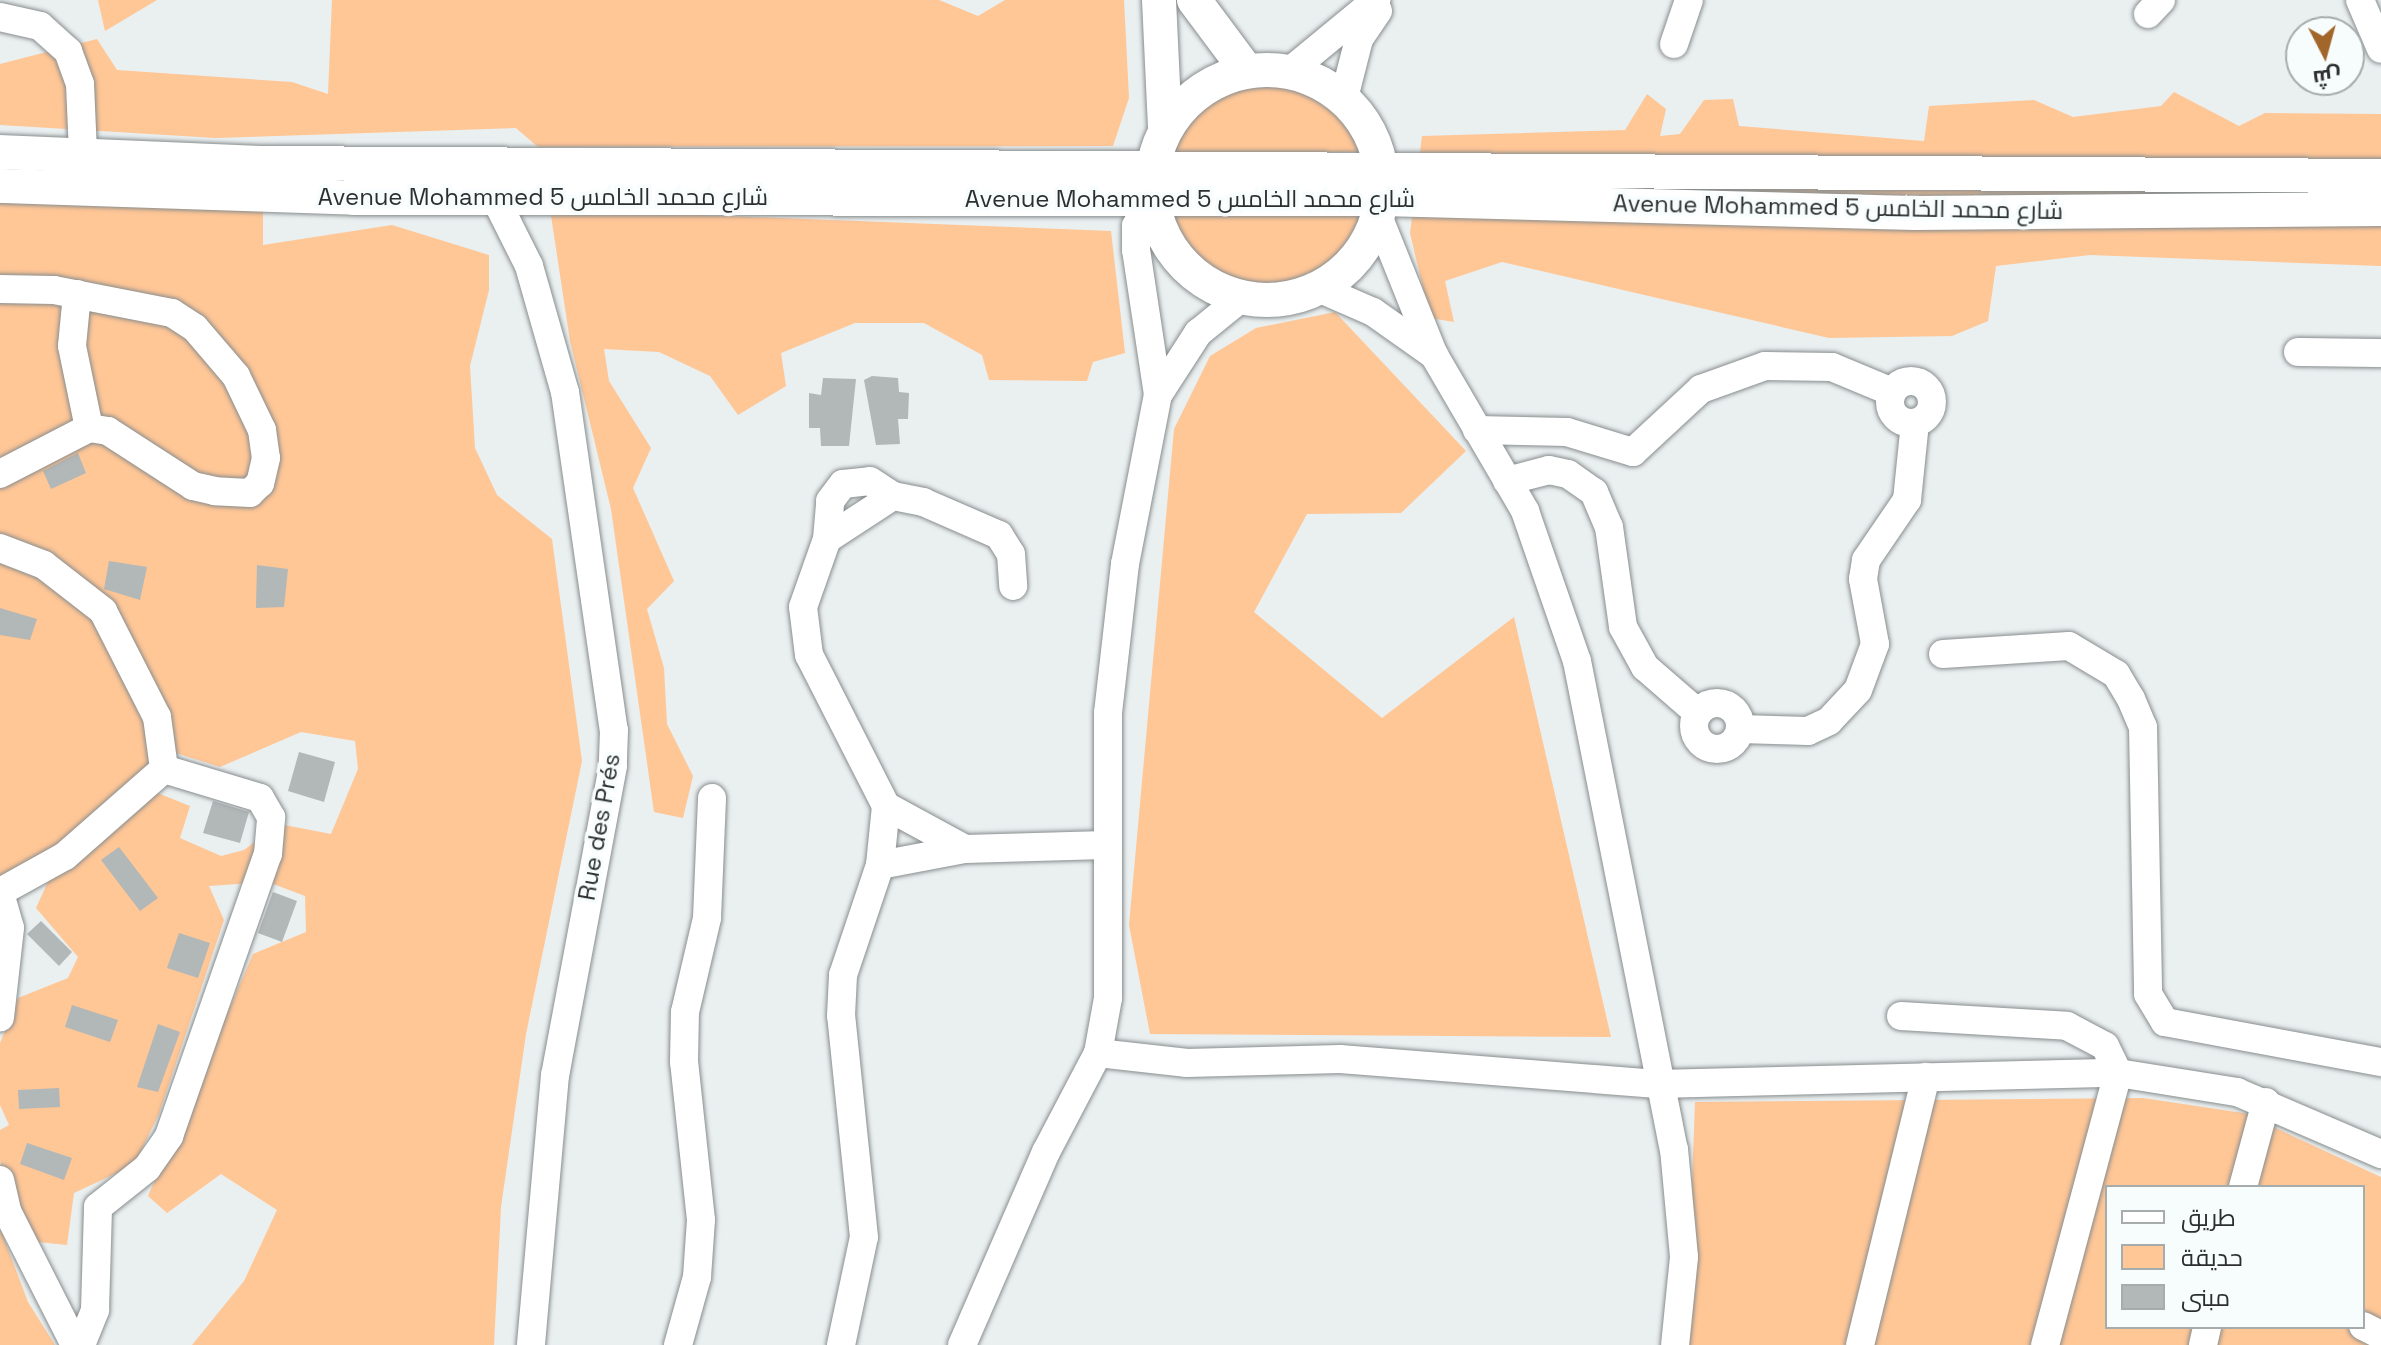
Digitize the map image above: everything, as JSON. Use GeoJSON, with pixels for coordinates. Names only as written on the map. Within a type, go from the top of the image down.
{"type":"FeatureCollection","features":[{"type":"Feature","properties":{"kind":"main road"},"geometry":{"type":"LineString","coordinates":[[1159,0],[1165,128],[1152,184],[1171,250],[1201,280],[1241,298],[1293,297],[1318,288],[1345,270],[1381,195],[1375,143],[1344,98],[1290,71],[1247,71],[1196,94],[1165,128]]}},
{"type":"Feature","properties":{"kind":"main road"},"geometry":{"type":"LineString","coordinates":[[1194,0],[1247,71]]}},
{"type":"Feature","properties":{"kind":"main road","name":"Avenue Mohammed 5 شارع محمد الخامس"},"geometry":{"type":"LineString","coordinates":[[0,152],[261,163],[482,161],[526,178],[1152,184],[1915,213],[2381,209]]}},
{"type":"Feature","properties":{"kind":"main road","name":"Avenue Mohammed 5 شارع محمد الخامس"},"geometry":{"type":"LineString","coordinates":[[1381,195],[2381,176]]}},
{"type":"Feature","properties":{"kind":"main road","name":"Avenue Mohammed 5 شارع محمد الخامس"},"geometry":{"type":"LineString","coordinates":[[0,186],[354,198],[489,195],[526,178]]}},
{"type":"Feature","properties":{"kind":"street"},"geometry":{"type":"LineString","coordinates":[[1290,71],[1376,0]]}},
{"type":"Feature","properties":{"kind":"street"},"geometry":{"type":"LineString","coordinates":[[1344,98],[1359,39],[1385,0]]}},
{"type":"Feature","properties":{"kind":"street"},"geometry":{"type":"LineString","coordinates":[[1674,44],[1689,0]]}},
{"type":"Feature","properties":{"kind":"street"},"geometry":{"type":"LineString","coordinates":[[2369,5],[2381,49]]}},
{"type":"Feature","properties":{"kind":"street"},"geometry":{"type":"LineString","coordinates":[[6,11],[56,34],[68,51],[80,84],[83,154]]}},
{"type":"Feature","properties":{"kind":"street","name":"Rue des Prés"},"geometry":{"type":"LineString","coordinates":[[482,161],[489,195],[529,266]]}},
{"type":"Feature","properties":{"kind":"street","name":"Rue des Prés"},"geometry":{"type":"LineString","coordinates":[[526,178],[529,266],[579,463],[614,730],[613,766],[555,1075],[531,1345]]}},
{"type":"Feature","properties":{"kind":"street"},"geometry":{"type":"LineString","coordinates":[[962,1345],[1046,1152],[1098,1053],[1108,998],[1105,845],[1114,640],[1158,395],[1136,250],[1136,226],[1152,184]]}},
{"type":"Feature","properties":{"kind":"street"},"geometry":{"type":"LineString","coordinates":[[1381,195],[1434,355],[1525,511],[1577,661],[1681,1200],[1683,1306],[1675,1345]]}},
{"type":"Feature","properties":{"kind":"street"},"geometry":{"type":"LineString","coordinates":[[1318,288],[1373,312],[1434,355]]}},
{"type":"Feature","properties":{"kind":"street"},"geometry":{"type":"LineString","coordinates":[[0,289],[77,294],[144,304],[195,328],[236,376],[265,443],[264,474],[250,493],[193,486],[108,431],[89,428],[0,474]]}},
{"type":"Feature","properties":{"kind":"street"},"geometry":{"type":"LineString","coordinates":[[77,294],[72,346],[89,428]]}},
{"type":"Feature","properties":{"kind":"street"},"geometry":{"type":"LineString","coordinates":[[1158,395],[1198,333],[1241,298]]}},
{"type":"Feature","properties":{"kind":"street"},"geometry":{"type":"LineString","coordinates":[[2298,352],[2381,353]]}},
{"type":"Feature","properties":{"kind":"street"},"geometry":{"type":"LineString","coordinates":[[1477,430],[1567,432],[1620,451],[1642,447],[1701,389],[1765,366],[1832,367],[1892,392],[1910,381],[1929,391],[1929,413],[1915,423],[1907,500],[1866,560],[1863,588],[1875,644],[1858,690],[1829,721],[1808,731],[1740,729],[1737,714],[1725,705],[1710,704],[1698,713],[1645,667],[1623,627],[1609,527],[1597,496],[1576,478],[1549,470],[1507,481]]}},
{"type":"Feature","properties":{"kind":"street"},"geometry":{"type":"LineString","coordinates":[[1597,496],[1606,468],[1620,451]]}},
{"type":"Feature","properties":{"kind":"street"},"geometry":{"type":"LineString","coordinates":[[841,1345],[864,1237],[841,1016],[843,975],[880,865],[886,806],[802,632],[803,607],[827,539],[893,496],[923,502],[999,535],[1011,554],[1013,586]]}},
{"type":"Feature","properties":{"kind":"street"},"geometry":{"type":"LineString","coordinates":[[0,548],[44,565],[103,611],[157,717],[164,769]]}},
{"type":"Feature","properties":{"kind":"street"},"geometry":{"type":"LineString","coordinates":[[1943,654],[2069,646],[2116,674],[2143,727],[2148,994],[2165,1022],[2381,1062]]}},
{"type":"Feature","properties":{"kind":"street"},"geometry":{"type":"LineString","coordinates":[[0,1017],[10,928],[0,892],[77,847],[164,769]]}},
{"type":"Feature","properties":{"kind":"street"},"geometry":{"type":"LineString","coordinates":[[78,1345],[95,1310],[98,1207],[147,1168],[169,1136],[268,854],[271,817],[260,798],[164,769]]}},
{"type":"Feature","properties":{"kind":"street"},"geometry":{"type":"LineString","coordinates":[[678,1345],[697,1277],[701,1220],[684,1062],[685,1012],[707,918],[712,798]]}},
{"type":"Feature","properties":{"kind":"street"},"geometry":{"type":"LineString","coordinates":[[886,806],[965,849]]}},
{"type":"Feature","properties":{"kind":"street"},"geometry":{"type":"LineString","coordinates":[[880,865],[965,849],[1105,845]]}},
{"type":"Feature","properties":{"kind":"street"},"geometry":{"type":"LineString","coordinates":[[1901,1016],[2067,1026],[2105,1046],[2118,1073],[2045,1345]]}},
{"type":"Feature","properties":{"kind":"street"},"geometry":{"type":"LineString","coordinates":[[1098,1053],[1187,1063],[1340,1059],[1657,1084],[2118,1073],[2191,1080],[2266,1102],[2381,1154]]}},
{"type":"Feature","properties":{"kind":"street"},"geometry":{"type":"LineString","coordinates":[[1860,1345],[1926,1077]]}},
{"type":"Feature","properties":{"kind":"street"},"geometry":{"type":"LineString","coordinates":[[2244,1185],[2266,1102]]}},
{"type":"Feature","properties":{"kind":"street"},"geometry":{"type":"LineString","coordinates":[[0,1180],[7,1211],[78,1345]]}},
{"type":"Feature","properties":{"kind":"green space"},"geometry":{"type":"Polygon","coordinates":[[[98,0],[157,0],[105,31],[98,0]]]}},
{"type":"Feature","properties":{"kind":"green space"},"geometry":{"type":"Polygon","coordinates":[[[332,0],[939,0],[978,16],[1005,0],[1124,0],[1129,98],[1113,146],[538,147],[516,128],[216,138],[0,125],[0,64],[97,39],[117,70],[292,82],[328,94],[332,0]]]}},
{"type":"Feature","properties":{"kind":"green space"},"geometry":{"type":"Polygon","coordinates":[[[1280,83],[1315,95],[1344,119],[1362,152],[1168,154],[1181,126],[1208,100],[1242,85],[1280,83]]]}},
{"type":"Feature","properties":{"kind":"green space"},"geometry":{"type":"Polygon","coordinates":[[[2174,92],[2239,126],[2265,113],[2381,114],[2381,266],[2090,255],[1996,266],[1988,321],[1952,336],[1829,338],[1502,262],[1445,281],[1454,322],[1430,318],[1410,233],[1422,136],[1625,130],[1647,94],[1666,109],[1660,136],[1680,134],[1704,100],[1733,99],[1739,126],[1924,141],[1929,106],[2034,100],[2073,117],[2161,106],[2174,92]]]}},
{"type":"Feature","properties":{"kind":"green space"},"geometry":{"type":"Polygon","coordinates":[[[0,200],[263,204],[263,245],[392,225],[489,255],[489,290],[470,366],[475,448],[497,495],[552,539],[582,761],[526,1034],[501,1207],[494,1345],[192,1345],[244,1281],[277,1210],[221,1174],[167,1213],[148,1196],[253,954],[306,932],[305,896],[268,882],[209,886],[224,920],[159,1114],[134,1165],[74,1193],[67,1245],[38,1242],[14,1222],[0,1160],[0,1130],[9,1125],[0,1105],[0,1043],[18,998],[68,978],[78,957],[36,908],[51,875],[12,890],[0,935],[0,200]],[[301,732],[220,767],[166,750],[150,790],[190,806],[180,838],[221,856],[244,850],[279,824],[331,834],[358,769],[355,741],[301,732]]]}},
{"type":"Feature","properties":{"kind":"green space"},"geometry":{"type":"Polygon","coordinates":[[[550,209],[1111,231],[1125,353],[1093,362],[1087,381],[989,380],[982,355],[924,323],[855,323],[781,353],[786,386],[738,415],[710,376],[659,352],[604,349],[609,381],[651,448],[633,488],[674,581],[647,609],[664,668],[667,724],[693,776],[683,818],[654,812],[611,509],[570,341],[550,209]]]}},
{"type":"Feature","properties":{"kind":"green space"},"geometry":{"type":"Polygon","coordinates":[[[1171,214],[1362,214],[1338,259],[1307,280],[1271,289],[1234,283],[1201,265],[1177,236],[1171,214]]]}},
{"type":"Feature","properties":{"kind":"green space"},"geometry":{"type":"Polygon","coordinates":[[[1335,312],[1466,451],[1401,513],[1307,514],[1254,612],[1382,718],[1514,617],[1611,1037],[1150,1034],[1129,925],[1174,429],[1210,356],[1256,328],[1335,312]]]}},
{"type":"Feature","properties":{"kind":"green space"},"geometry":{"type":"Polygon","coordinates":[[[2143,1098],[2243,1113],[2381,1177],[2381,1345],[1686,1345],[1695,1102],[2143,1098]]]}},
{"type":"Feature","properties":{"kind":"green space"},"geometry":{"type":"Polygon","coordinates":[[[0,1228],[28,1302],[55,1345],[0,1345],[0,1228]]]}},
{"type":"Feature","properties":{"kind":"building"},"geometry":{"type":"Polygon","coordinates":[[[872,376],[898,378],[899,392],[909,393],[908,419],[898,419],[900,444],[876,445],[864,380],[872,376]]]}},
{"type":"Feature","properties":{"kind":"building"},"geometry":{"type":"Polygon","coordinates":[[[823,378],[856,379],[849,446],[821,446],[820,428],[809,428],[809,393],[821,395],[823,378]]]}},
{"type":"Feature","properties":{"kind":"building"},"geometry":{"type":"Polygon","coordinates":[[[78,453],[86,473],[51,489],[43,471],[78,453]]]}},
{"type":"Feature","properties":{"kind":"building"},"geometry":{"type":"Polygon","coordinates":[[[109,561],[147,567],[140,600],[104,589],[109,561]]]}},
{"type":"Feature","properties":{"kind":"building"},"geometry":{"type":"Polygon","coordinates":[[[257,565],[288,569],[284,607],[256,608],[257,565]]]}},
{"type":"Feature","properties":{"kind":"building"},"geometry":{"type":"Polygon","coordinates":[[[0,608],[37,619],[30,640],[0,635],[0,608]]]}},
{"type":"Feature","properties":{"kind":"building"},"geometry":{"type":"Polygon","coordinates":[[[299,752],[335,762],[324,802],[288,791],[299,752]]]}},
{"type":"Feature","properties":{"kind":"building"},"geometry":{"type":"Polygon","coordinates":[[[213,801],[249,812],[240,843],[203,833],[213,801]]]}},
{"type":"Feature","properties":{"kind":"building"},"geometry":{"type":"Polygon","coordinates":[[[119,847],[158,898],[140,911],[101,860],[119,847]]]}},
{"type":"Feature","properties":{"kind":"building"},"geometry":{"type":"Polygon","coordinates":[[[273,892],[297,901],[282,942],[258,933],[273,892]]]}},
{"type":"Feature","properties":{"kind":"building"},"geometry":{"type":"Polygon","coordinates":[[[41,921],[72,952],[59,966],[27,934],[41,921]]]}},
{"type":"Feature","properties":{"kind":"building"},"geometry":{"type":"Polygon","coordinates":[[[179,933],[210,943],[198,978],[167,968],[179,933]]]}},
{"type":"Feature","properties":{"kind":"building"},"geometry":{"type":"Polygon","coordinates":[[[72,1005],[118,1020],[110,1042],[65,1027],[72,1005]]]}},
{"type":"Feature","properties":{"kind":"building"},"geometry":{"type":"Polygon","coordinates":[[[158,1024],[180,1032],[158,1092],[137,1087],[158,1024]]]}},
{"type":"Feature","properties":{"kind":"building"},"geometry":{"type":"Polygon","coordinates":[[[59,1088],[60,1107],[19,1109],[18,1090],[59,1088]]]}},
{"type":"Feature","properties":{"kind":"building"},"geometry":{"type":"Polygon","coordinates":[[[27,1143],[72,1158],[64,1180],[20,1164],[27,1143]]]}}]}
